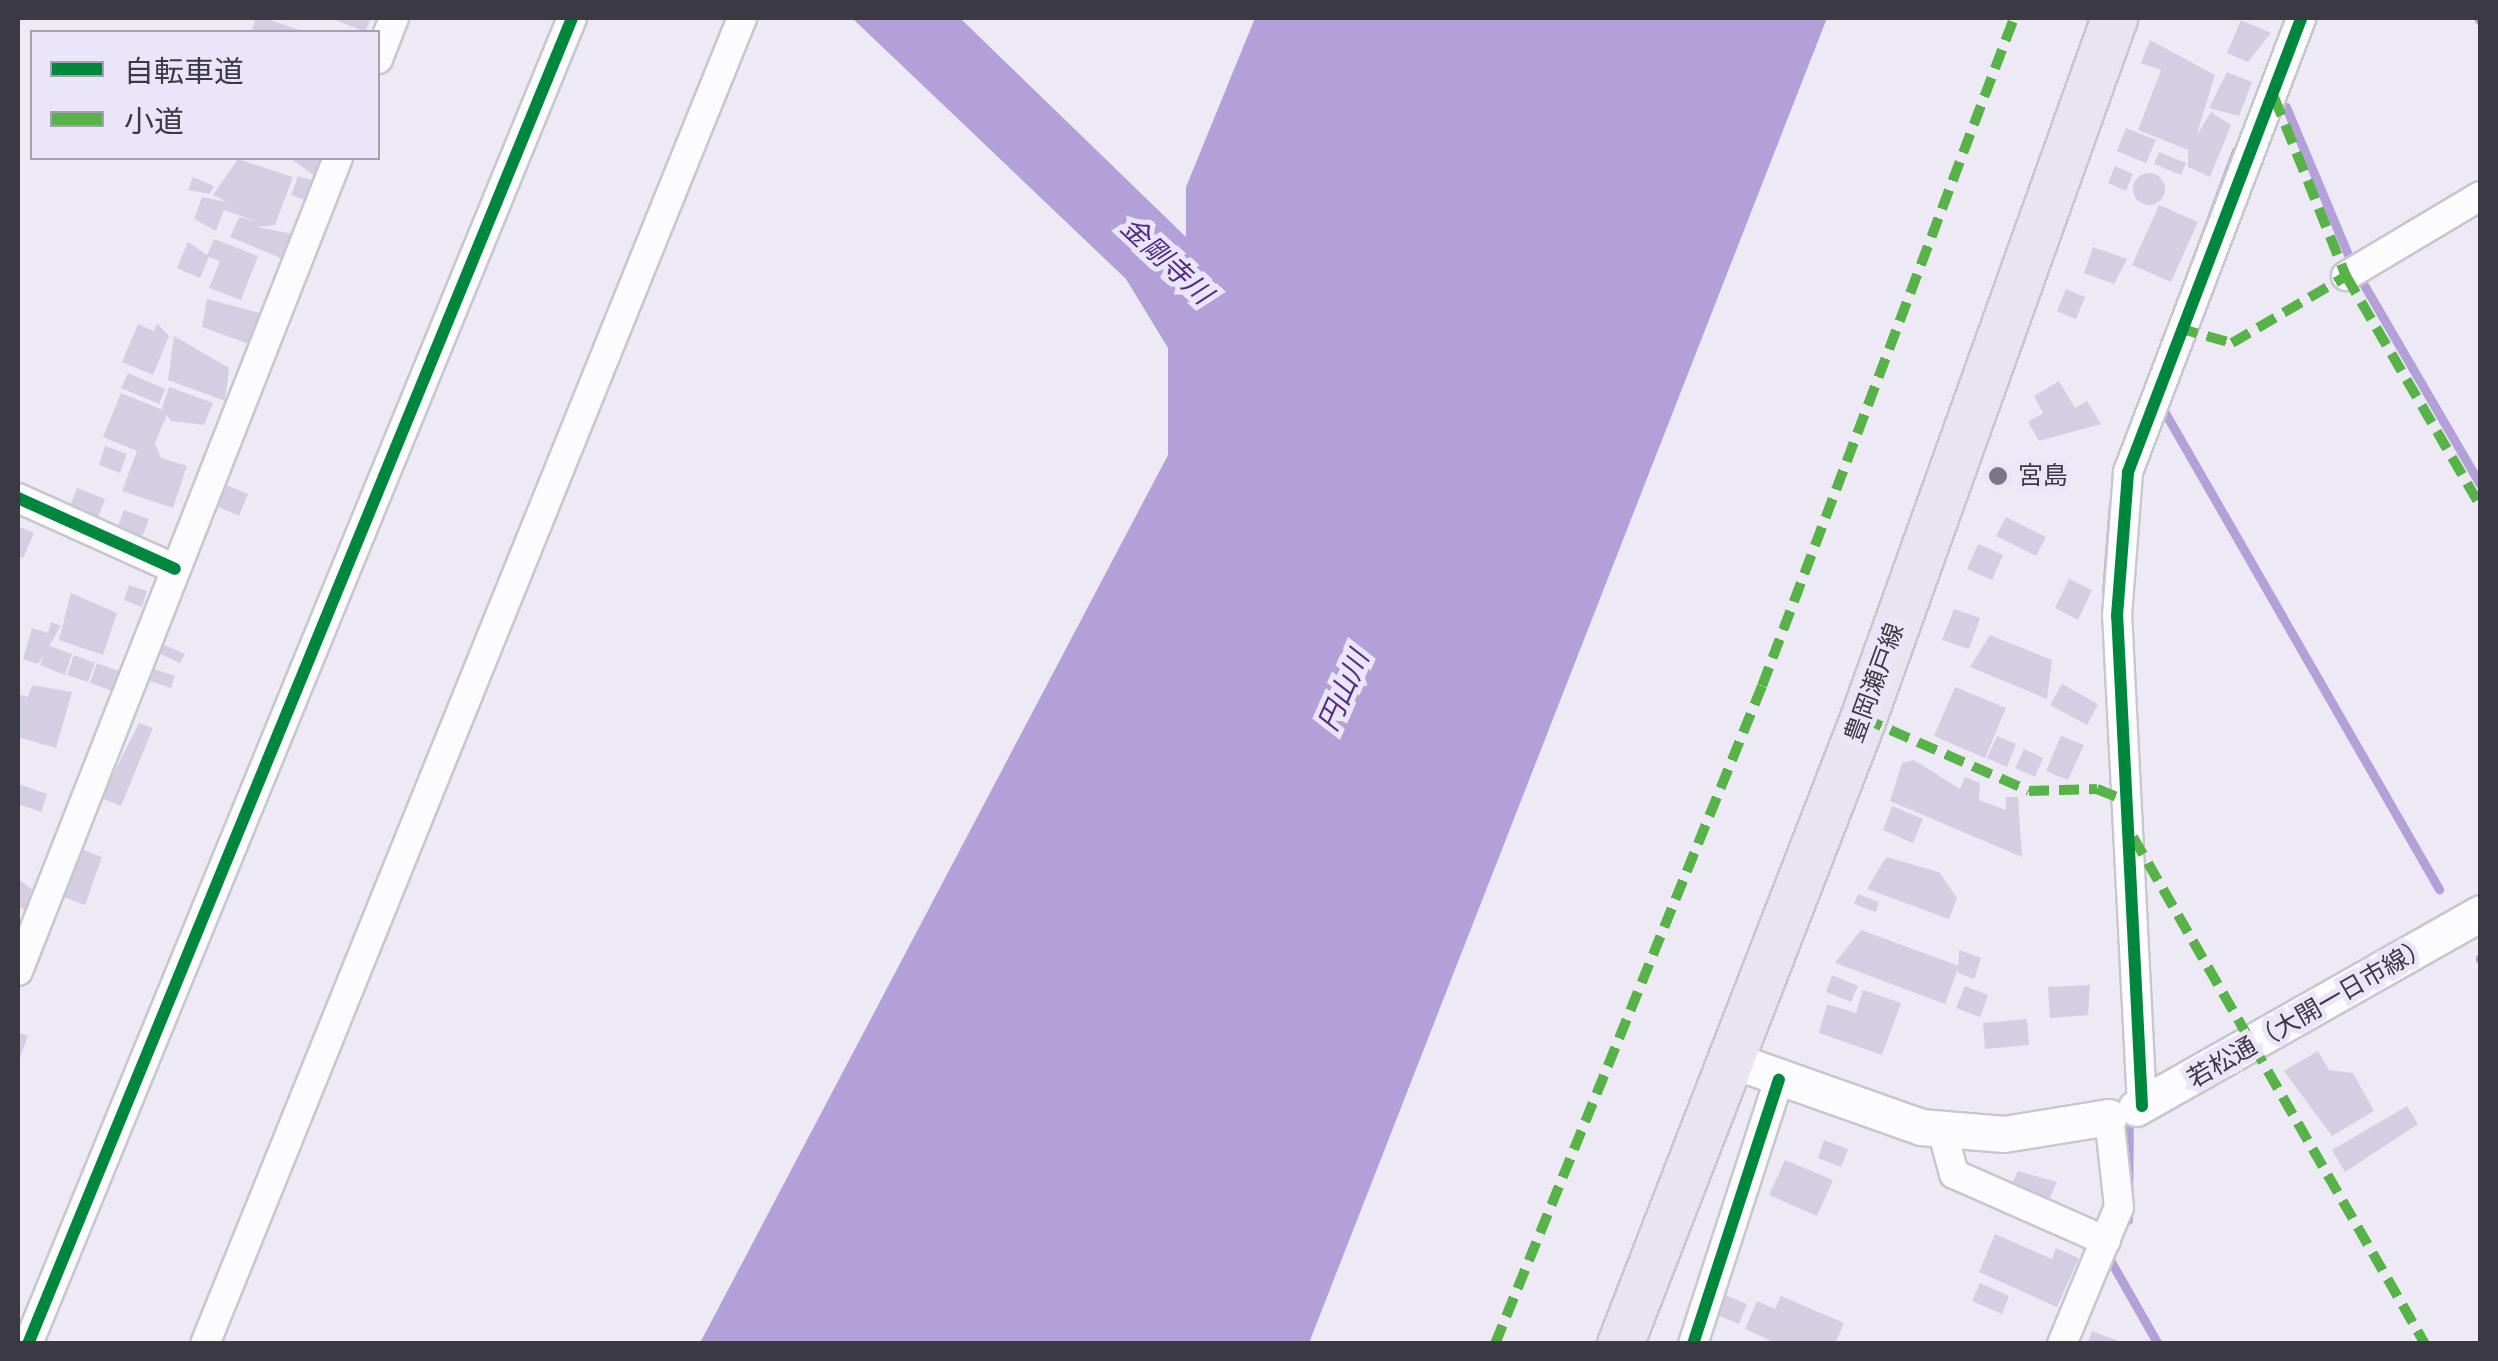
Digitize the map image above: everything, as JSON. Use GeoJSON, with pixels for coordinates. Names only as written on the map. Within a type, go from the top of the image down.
{"type":"FeatureCollection","features":[{"type":"Feature","properties":{"kind":"main road","name":"豊岡瀬戸線"},"geometry":{"type":"LineString","coordinates":[[1620,1344],[1730,1058],[2114,18]]}},
{"type":"Feature","properties":{"kind":"street"},"geometry":{"type":"LineString","coordinates":[[380,54],[394,18]]}},
{"type":"Feature","properties":{"kind":"street"},"geometry":{"type":"LineString","coordinates":[[28,1344],[572,18]]}},
{"type":"Feature","properties":{"kind":"street"},"geometry":{"type":"LineString","coordinates":[[206,1344],[742,18]]}},
{"type":"Feature","properties":{"kind":"street"},"geometry":{"type":"LineString","coordinates":[[2062,1344],[2120,1199],[2129,1110],[2117,616],[2128,472],[2301,18]]}},
{"type":"Feature","properties":{"kind":"street"},"geometry":{"type":"LineString","coordinates":[[18,971],[337,160]]}},
{"type":"Feature","properties":{"kind":"street"},"geometry":{"type":"LineString","coordinates":[[2346,276],[2480,196]]}},
{"type":"Feature","properties":{"kind":"street"},"geometry":{"type":"LineString","coordinates":[[18,498],[176,569]]}},
{"type":"Feature","properties":{"kind":"street","name":"若松通（大開一日市線）"},"geometry":{"type":"LineString","coordinates":[[1730,1058],[1779,1080],[1942,1130],[2004,1134],[2129,1110],[2480,914]]}},
{"type":"Feature","properties":{"kind":"street"},"geometry":{"type":"LineString","coordinates":[[1693,1344],[1779,1080]]}},
{"type":"Feature","properties":{"kind":"street"},"geometry":{"type":"LineString","coordinates":[[1942,1130],[1954,1174],[2106,1241]]}},
{"type":"Feature","properties":{"kind":"water"},"geometry":{"type":"Polygon","coordinates":[[[852,18],[960,18],[1186,237],[1186,187],[1255,18],[1827,18],[1309,1343],[700,1343],[1168,455],[1168,348],[1126,279],[852,18]]]}},
{"type":"Feature","properties":{"kind":"building"},"geometry":{"type":"Polygon","coordinates":[[[256,18],[264,18],[300,30],[252,30],[256,18]]]}},
{"type":"Feature","properties":{"kind":"building"},"geometry":{"type":"Polygon","coordinates":[[[331,18],[371,18],[366,30],[331,18]]]}},
{"type":"Feature","properties":{"kind":"building"},"geometry":{"type":"Polygon","coordinates":[[[2241,20],[2271,33],[2248,62],[2227,53],[2241,20]]]}},
{"type":"Feature","properties":{"kind":"building"},"geometry":{"type":"Polygon","coordinates":[[[2150,40],[2215,75],[2196,137],[2211,112],[2231,125],[2210,177],[2188,167],[2188,150],[2138,130],[2161,70],[2141,63],[2150,40]]]}},
{"type":"Feature","properties":{"kind":"building"},"geometry":{"type":"Polygon","coordinates":[[[2227,72],[2252,82],[2239,116],[2209,108],[2227,72]]]}},
{"type":"Feature","properties":{"kind":"building"},"geometry":{"type":"Polygon","coordinates":[[[2126,128],[2156,140],[2146,163],[2117,151],[2126,128]]]}},
{"type":"Feature","properties":{"kind":"building"},"geometry":{"type":"Polygon","coordinates":[[[2159,152],[2186,163],[2181,175],[2154,164],[2159,152]]]}},
{"type":"Feature","properties":{"kind":"building"},"geometry":{"type":"Polygon","coordinates":[[[237,160],[293,177],[275,225],[257,227],[293,234],[283,259],[230,237],[239,217],[258,222],[224,210],[216,231],[194,219],[202,197],[227,202],[213,195],[237,160]]]}},
{"type":"Feature","properties":{"kind":"building"},"geometry":{"type":"Polygon","coordinates":[[[293,160],[324,160],[316,177],[293,160]]]}},
{"type":"Feature","properties":{"kind":"building"},"geometry":{"type":"Polygon","coordinates":[[[2115,166],[2133,174],[2126,191],[2108,183],[2115,166]]]}},
{"type":"Feature","properties":{"kind":"building"},"geometry":{"type":"Polygon","coordinates":[[[2149,173],[2160,178],[2165,189],[2160,200],[2149,205],[2138,200],[2133,189],[2138,178],[2149,173]]]}},
{"type":"Feature","properties":{"kind":"building"},"geometry":{"type":"Polygon","coordinates":[[[298,176],[314,181],[307,201],[291,195],[298,176]]]}},
{"type":"Feature","properties":{"kind":"building"},"geometry":{"type":"Polygon","coordinates":[[[193,177],[214,186],[210,194],[188,190],[193,177]]]}},
{"type":"Feature","properties":{"kind":"building"},"geometry":{"type":"Polygon","coordinates":[[[2159,205],[2198,222],[2171,282],[2132,265],[2159,205]]]}},
{"type":"Feature","properties":{"kind":"building"},"geometry":{"type":"Polygon","coordinates":[[[214,239],[258,256],[241,300],[209,288],[220,261],[209,257],[200,278],[177,268],[188,242],[207,255],[214,239]]]}},
{"type":"Feature","properties":{"kind":"building"},"geometry":{"type":"Polygon","coordinates":[[[2093,247],[2127,259],[2114,284],[2084,273],[2093,247]]]}},
{"type":"Feature","properties":{"kind":"building"},"geometry":{"type":"Polygon","coordinates":[[[2066,289],[2085,297],[2076,319],[2057,311],[2066,289]]]}},
{"type":"Feature","properties":{"kind":"building"},"geometry":{"type":"Polygon","coordinates":[[[207,299],[260,313],[249,344],[202,327],[207,299]]]}},
{"type":"Feature","properties":{"kind":"building"},"geometry":{"type":"Polygon","coordinates":[[[157,323],[169,336],[153,375],[122,362],[138,324],[154,331],[157,323]]]}},
{"type":"Feature","properties":{"kind":"building"},"geometry":{"type":"Polygon","coordinates":[[[174,336],[229,368],[225,401],[168,380],[174,336]]]}},
{"type":"Feature","properties":{"kind":"building"},"geometry":{"type":"Polygon","coordinates":[[[128,373],[165,389],[159,404],[121,388],[128,373]]]}},
{"type":"Feature","properties":{"kind":"building"},"geometry":{"type":"Polygon","coordinates":[[[2059,381],[2075,408],[2087,401],[2101,424],[2039,441],[2028,422],[2043,413],[2034,396],[2059,381]]]}},
{"type":"Feature","properties":{"kind":"building"},"geometry":{"type":"Polygon","coordinates":[[[169,387],[213,403],[204,425],[171,421],[162,408],[169,387]]]}},
{"type":"Feature","properties":{"kind":"building"},"geometry":{"type":"Polygon","coordinates":[[[121,393],[168,412],[155,443],[161,458],[187,466],[173,508],[122,491],[137,451],[103,437],[121,393]]]}},
{"type":"Feature","properties":{"kind":"building"},"geometry":{"type":"Polygon","coordinates":[[[105,446],[127,454],[120,473],[99,465],[105,446]]]}},
{"type":"Feature","properties":{"kind":"building"},"geometry":{"type":"Polygon","coordinates":[[[224,484],[248,494],[239,516],[216,506],[224,484]]]}},
{"type":"Feature","properties":{"kind":"building"},"geometry":{"type":"Polygon","coordinates":[[[77,488],[105,499],[95,525],[67,514],[77,488]]]}},
{"type":"Feature","properties":{"kind":"building"},"geometry":{"type":"Polygon","coordinates":[[[124,510],[149,519],[142,537],[117,528],[124,510]]]}},
{"type":"Feature","properties":{"kind":"building"},"geometry":{"type":"Polygon","coordinates":[[[2006,517],[2046,537],[2036,556],[1996,536],[2006,517]]]}},
{"type":"Feature","properties":{"kind":"building"},"geometry":{"type":"Polygon","coordinates":[[[18,526],[34,533],[23,558],[18,555],[18,526]]]}},
{"type":"Feature","properties":{"kind":"building"},"geometry":{"type":"Polygon","coordinates":[[[1978,544],[2003,555],[1992,580],[1967,569],[1978,544]]]}},
{"type":"Feature","properties":{"kind":"building"},"geometry":{"type":"Polygon","coordinates":[[[2069,579],[2092,590],[2078,620],[2055,608],[2069,579]]]}},
{"type":"Feature","properties":{"kind":"building"},"geometry":{"type":"Polygon","coordinates":[[[129,585],[147,591],[142,607],[124,600],[129,585]]]}},
{"type":"Feature","properties":{"kind":"building"},"geometry":{"type":"Polygon","coordinates":[[[71,593],[117,613],[103,655],[59,640],[71,593]]]}},
{"type":"Feature","properties":{"kind":"building"},"geometry":{"type":"Polygon","coordinates":[[[1954,609],[1980,618],[1969,649],[1942,640],[1954,609]]]}},
{"type":"Feature","properties":{"kind":"building"},"geometry":{"type":"Polygon","coordinates":[[[51,622],[61,626],[38,664],[23,659],[32,628],[48,633],[51,622]]]}},
{"type":"Feature","properties":{"kind":"building"},"geometry":{"type":"Polygon","coordinates":[[[1990,635],[2052,660],[2047,699],[1970,667],[1990,635]]]}},
{"type":"Feature","properties":{"kind":"building"},"geometry":{"type":"Polygon","coordinates":[[[160,643],[185,654],[180,663],[156,652],[160,643]]]}},
{"type":"Feature","properties":{"kind":"building"},"geometry":{"type":"Polygon","coordinates":[[[47,645],[72,654],[65,675],[40,665],[47,645]]]}},
{"type":"Feature","properties":{"kind":"building"},"geometry":{"type":"Polygon","coordinates":[[[74,655],[95,663],[88,682],[67,675],[74,655]]]}},
{"type":"Feature","properties":{"kind":"building"},"geometry":{"type":"Polygon","coordinates":[[[97,663],[119,671],[112,691],[90,683],[97,663]]]}},
{"type":"Feature","properties":{"kind":"building"},"geometry":{"type":"Polygon","coordinates":[[[151,668],[175,676],[171,688],[147,680],[151,668]]]}},
{"type":"Feature","properties":{"kind":"building"},"geometry":{"type":"Polygon","coordinates":[[[2062,684],[2098,704],[2087,725],[2050,705],[2062,684]]]}},
{"type":"Feature","properties":{"kind":"building"},"geometry":{"type":"Polygon","coordinates":[[[32,685],[72,692],[56,748],[18,737],[18,694],[28,697],[32,685]]]}},
{"type":"Feature","properties":{"kind":"building"},"geometry":{"type":"Polygon","coordinates":[[[1955,687],[2006,708],[1985,758],[1934,736],[1955,687]]]}},
{"type":"Feature","properties":{"kind":"building"},"geometry":{"type":"Polygon","coordinates":[[[139,723],[153,728],[121,806],[101,798],[139,723]]]}},
{"type":"Feature","properties":{"kind":"building"},"geometry":{"type":"Polygon","coordinates":[[[1997,736],[2016,744],[2007,767],[1987,758],[1997,736]]]}},
{"type":"Feature","properties":{"kind":"building"},"geometry":{"type":"Polygon","coordinates":[[[2061,736],[2084,745],[2068,780],[2046,771],[2061,736]]]}},
{"type":"Feature","properties":{"kind":"building"},"geometry":{"type":"Polygon","coordinates":[[[2024,749],[2043,758],[2035,777],[2015,768],[2024,749]]]}},
{"type":"Feature","properties":{"kind":"building"},"geometry":{"type":"Polygon","coordinates":[[[1914,760],[1960,789],[1965,777],[1980,783],[1979,800],[2006,810],[2006,797],[2018,797],[2022,857],[1890,801],[1902,763],[1914,760]]]}},
{"type":"Feature","properties":{"kind":"building"},"geometry":{"type":"Polygon","coordinates":[[[19,784],[47,794],[41,812],[18,804],[19,784]]]}},
{"type":"Feature","properties":{"kind":"building"},"geometry":{"type":"Polygon","coordinates":[[[1892,806],[1923,819],[1913,843],[1883,830],[1892,806]]]}},
{"type":"Feature","properties":{"kind":"building"},"geometry":{"type":"Polygon","coordinates":[[[78,848],[102,857],[85,905],[61,896],[78,848]]]}},
{"type":"Feature","properties":{"kind":"building"},"geometry":{"type":"Polygon","coordinates":[[[1886,857],[1939,872],[1957,898],[1949,919],[1867,889],[1886,857]]]}},
{"type":"Feature","properties":{"kind":"building"},"geometry":{"type":"Polygon","coordinates":[[[18,879],[32,889],[25,910],[18,907],[18,879]]]}},
{"type":"Feature","properties":{"kind":"building"},"geometry":{"type":"Polygon","coordinates":[[[1858,894],[1879,902],[1876,912],[1854,904],[1858,894]]]}},
{"type":"Feature","properties":{"kind":"building"},"geometry":{"type":"Polygon","coordinates":[[[1861,930],[1959,966],[1945,1004],[1835,963],[1861,930]]]}},
{"type":"Feature","properties":{"kind":"building"},"geometry":{"type":"Polygon","coordinates":[[[1959,950],[1981,958],[1974,979],[1958,973],[1959,950]]]}},
{"type":"Feature","properties":{"kind":"building"},"geometry":{"type":"Polygon","coordinates":[[[1832,975],[1858,986],[1851,1002],[1826,992],[1832,975]]]}},
{"type":"Feature","properties":{"kind":"building"},"geometry":{"type":"Polygon","coordinates":[[[2090,985],[2088,1015],[2050,1018],[2048,987],[2090,985]]]}},
{"type":"Feature","properties":{"kind":"building"},"geometry":{"type":"Polygon","coordinates":[[[1965,986],[1988,995],[1980,1017],[1956,1008],[1965,986]]]}},
{"type":"Feature","properties":{"kind":"building"},"geometry":{"type":"Polygon","coordinates":[[[1863,990],[1901,1003],[1882,1055],[1819,1033],[1827,1004],[1856,1013],[1863,990]]]}},
{"type":"Feature","properties":{"kind":"building"},"geometry":{"type":"Polygon","coordinates":[[[2027,1019],[2029,1045],[1985,1049],[1983,1023],[2027,1019]]]}},
{"type":"Feature","properties":{"kind":"building"},"geometry":{"type":"Polygon","coordinates":[[[18,1032],[28,1036],[18,1062],[18,1032]]]}},
{"type":"Feature","properties":{"kind":"building"},"geometry":{"type":"Polygon","coordinates":[[[2318,1051],[2329,1070],[2353,1073],[2374,1111],[2332,1136],[2284,1071],[2318,1051]]]}},
{"type":"Feature","properties":{"kind":"building"},"geometry":{"type":"Polygon","coordinates":[[[2407,1106],[2418,1124],[2345,1172],[2332,1150],[2407,1106]]]}},
{"type":"Feature","properties":{"kind":"building"},"geometry":{"type":"Polygon","coordinates":[[[1824,1140],[1848,1149],[1841,1167],[1818,1158],[1824,1140]]]}},
{"type":"Feature","properties":{"kind":"building"},"geometry":{"type":"Polygon","coordinates":[[[1785,1160],[1833,1180],[1817,1216],[1769,1195],[1785,1160]]]}},
{"type":"Feature","properties":{"kind":"building"},"geometry":{"type":"Polygon","coordinates":[[[2018,1171],[2057,1182],[2048,1202],[2011,1186],[2018,1171]]]}},
{"type":"Feature","properties":{"kind":"building"},"geometry":{"type":"Polygon","coordinates":[[[1995,1234],[2052,1259],[2056,1248],[2079,1258],[2057,1307],[1979,1272],[1995,1234]]]}},
{"type":"Feature","properties":{"kind":"building"},"geometry":{"type":"Polygon","coordinates":[[[1980,1283],[2009,1296],[2002,1314],[1972,1301],[1980,1283]]]}},
{"type":"Feature","properties":{"kind":"building"},"geometry":{"type":"Polygon","coordinates":[[[1725,1295],[1747,1304],[1739,1324],[1717,1315],[1725,1295]]]}},
{"type":"Feature","properties":{"kind":"building"},"geometry":{"type":"Polygon","coordinates":[[[1781,1296],[1844,1323],[1835,1344],[1778,1344],[1745,1329],[1757,1301],[1775,1309],[1781,1296]]]}},
{"type":"Feature","properties":{"kind":"building"},"geometry":{"type":"Polygon","coordinates":[[[2092,1331],[2124,1343],[2124,1344],[2087,1344],[2092,1331]]]}},
{"type":"Feature","properties":{"kind":"waterway"},"geometry":{"type":"LineString","coordinates":[[2286,107],[2350,259]]}},
{"type":"Feature","properties":{"kind":"waterway"},"geometry":{"type":"LineString","coordinates":[[2118,468],[2236,150]]}},
{"type":"Feature","properties":{"kind":"waterway"},"geometry":{"type":"LineString","coordinates":[[2360,278],[2480,484]]}},
{"type":"Feature","properties":{"kind":"waterway"},"geometry":{"type":"LineString","coordinates":[[2160,404],[2439,889]]}},
{"type":"Feature","properties":{"kind":"waterway"},"geometry":{"type":"LineString","coordinates":[[2106,592],[2113,503]]}},
{"type":"Feature","properties":{"kind":"waterway"},"geometry":{"type":"LineString","coordinates":[[2128,1220],[2129,1112]]}},
{"type":"Feature","properties":{"kind":"waterway"},"geometry":{"type":"LineString","coordinates":[[2110,1260],[2158,1344]]}},
{"type":"Feature","properties":{"kind":"marked path"},"geometry":{"type":"LineString","coordinates":[[1495,1344],[1762,686],[2014,18]]}},
{"type":"Feature","properties":{"kind":"marked path"},"geometry":{"type":"LineString","coordinates":[[2274,97],[2346,276],[2480,505]]}},
{"type":"Feature","properties":{"kind":"marked path"},"geometry":{"type":"LineString","coordinates":[[2178,328],[2232,343],[2346,276]]}},
{"type":"Feature","properties":{"kind":"marked path"},"geometry":{"type":"LineString","coordinates":[[1863,718],[2029,791],[2097,789],[2126,801]]}},
{"type":"Feature","properties":{"kind":"marked path"},"geometry":{"type":"LineString","coordinates":[[2133,837],[2425,1344]]}},
{"type":"Feature","properties":{"kind":"cycle path"},"geometry":{"type":"LineString","coordinates":[[28,1344],[572,18]]}},
{"type":"Feature","properties":{"kind":"cycle path"},"geometry":{"type":"LineString","coordinates":[[2142,1106],[2117,616],[2128,472],[2301,18]]}},
{"type":"Feature","properties":{"kind":"cycle path"},"geometry":{"type":"LineString","coordinates":[[18,498],[175,569]]}},
{"type":"Feature","properties":{"kind":"cycle path"},"geometry":{"type":"LineString","coordinates":[[1693,1344],[1779,1080]]}},
{"type":"Feature","properties":{"kind":"place","name":"宮島"},"geometry":{"type":"Point","coordinates":[1998,476]}},
{"type":"Feature","properties":{"kind":"water label","name":"金剛寺川"},"geometry":{"type":"Point","coordinates":[1166,261]}},
{"type":"Feature","properties":{"kind":"water label","name":"円山川"},"geometry":{"type":"Point","coordinates":[1344,691]}}]}
